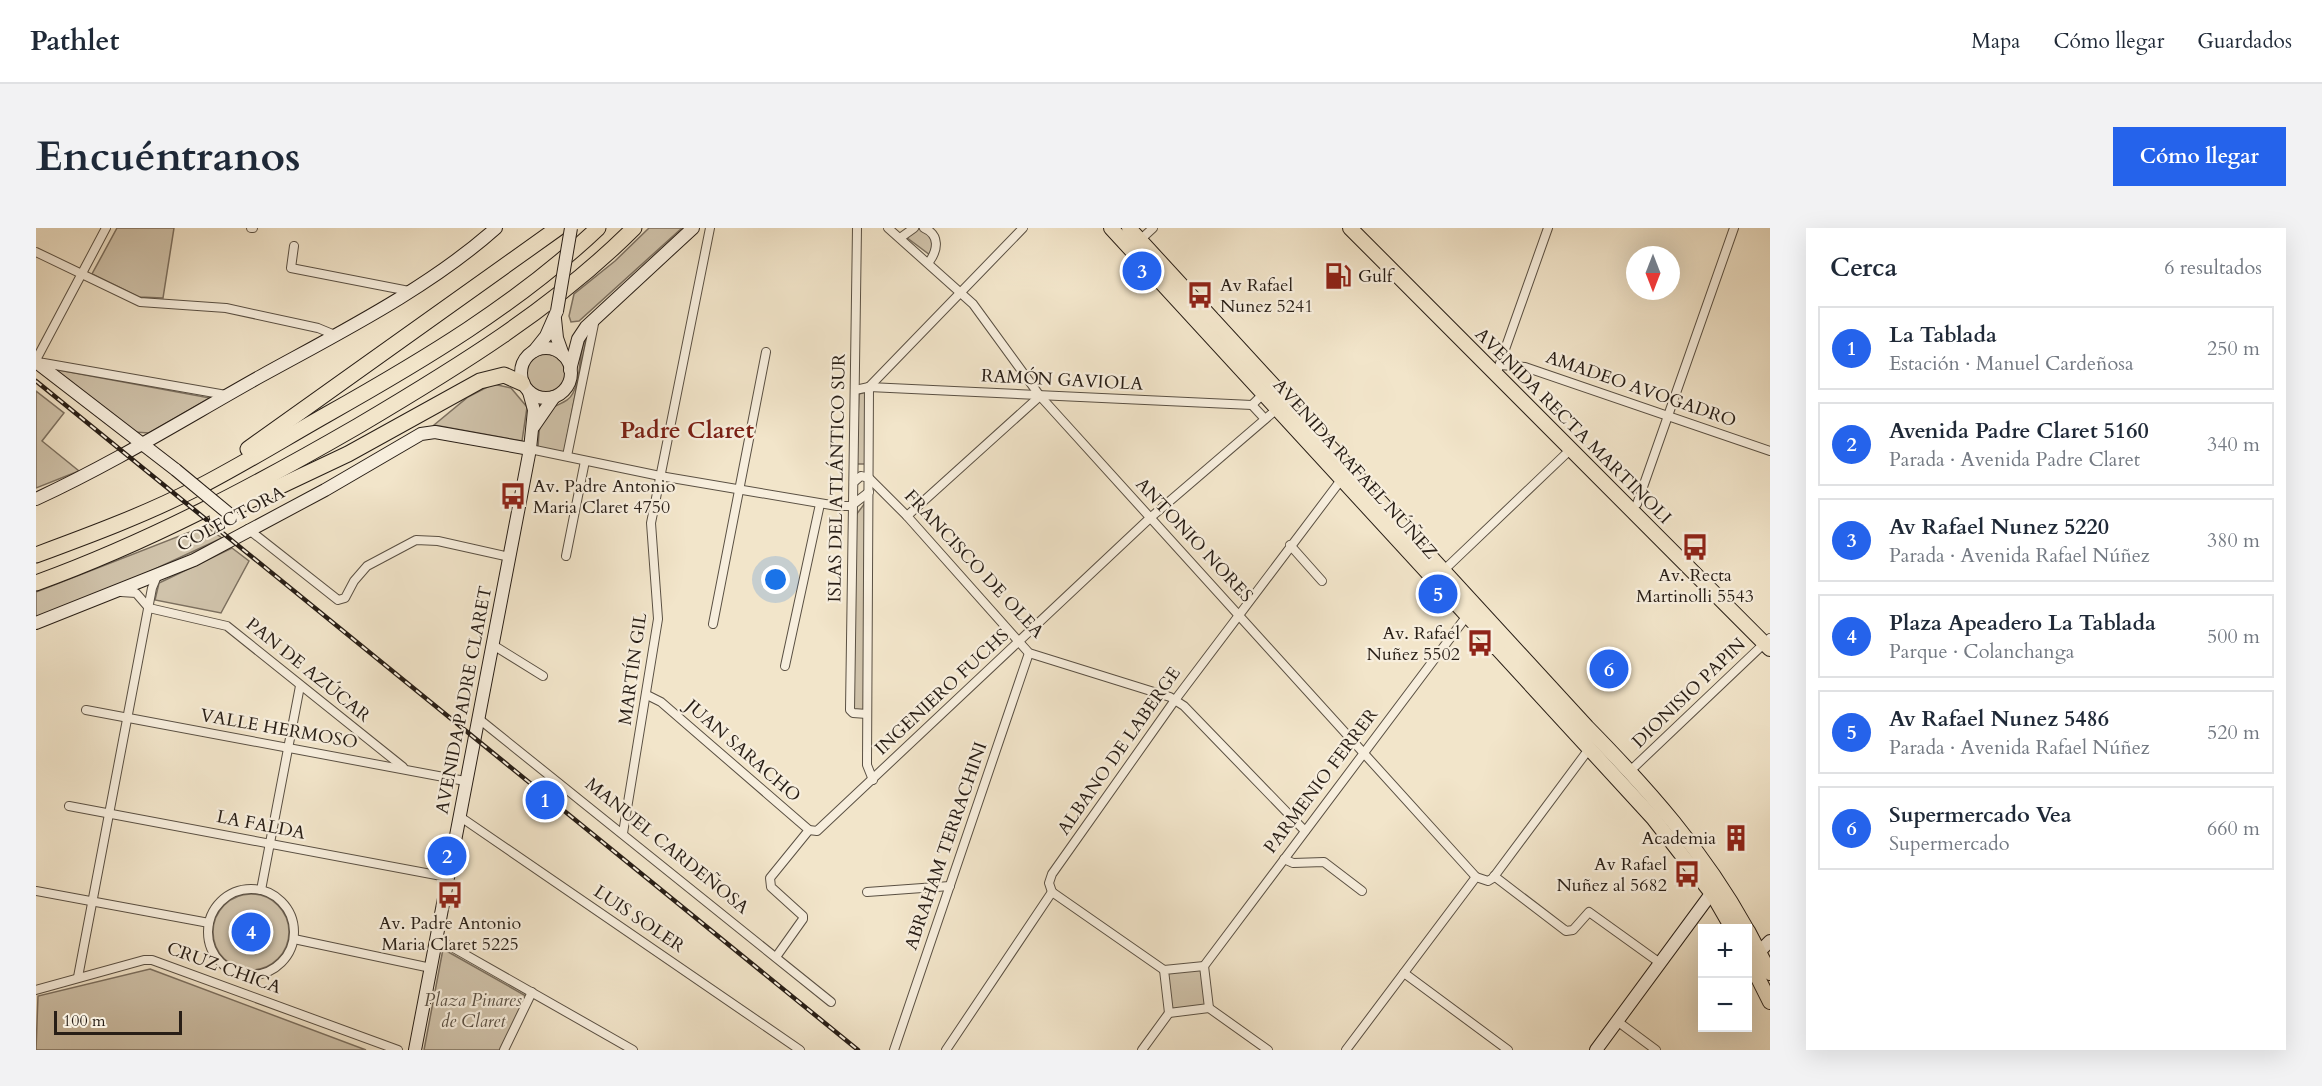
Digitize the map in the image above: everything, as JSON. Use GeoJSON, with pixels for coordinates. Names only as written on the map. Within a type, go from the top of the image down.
{"type":"FeatureCollection","features":[{"type":"Feature","properties":{"kind":"highway"},"geometry":{"type":"LineString","coordinates":[[36,555],[105,529],[220,476],[421,359],[512,300],[598,228]]}},
{"type":"Feature","properties":{"kind":"highway"},"geometry":{"type":"LineString","coordinates":[[36,583],[126,547],[230,499],[455,368],[540,310],[634,228]]}},
{"type":"Feature","properties":{"kind":"highway"},"geometry":{"type":"LineString","coordinates":[[105,529],[145,502],[255,445],[563,232]]}},
{"type":"Feature","properties":{"kind":"highway"},"geometry":{"type":"LineString","coordinates":[[126,547],[178,534],[348,454],[489,378],[508,375],[526,388]]}},
{"type":"Feature","properties":{"kind":"main road"},"geometry":{"type":"LineString","coordinates":[[36,499],[142,444],[335,335],[448,265],[496,228]]}},
{"type":"Feature","properties":{"kind":"main road"},"geometry":{"type":"LineString","coordinates":[[556,315],[534,351],[522,364],[526,388],[543,398],[554,397],[567,387],[579,336],[595,317],[693,228]]}},
{"type":"Feature","properties":{"kind":"main road","name":"AVENIDA RAFAEL NÚÑEZ"},"geometry":{"type":"LineString","coordinates":[[1111,228],[1653,818],[1713,895],[1730,924]]}},
{"type":"Feature","properties":{"kind":"main road","name":"AVENIDA RAFAEL NÚÑEZ"},"geometry":{"type":"LineString","coordinates":[[1129,228],[1443,571],[1669,813],[1716,877],[1743,924]]}},
{"type":"Feature","properties":{"kind":"main road","name":"AVENIDA RECTA MARTINOLI"},"geometry":{"type":"LineString","coordinates":[[1350,228],[1452,330],[1462,334],[1498,369],[1571,449],[1769,642]]}},
{"type":"Feature","properties":{"kind":"main road","name":"AVENIDA RECTA MARTINOLI"},"geometry":{"type":"LineString","coordinates":[[1360,228],[1498,369],[1637,504],[1769,642]]}},
{"type":"Feature","properties":{"kind":"main road"},"geometry":{"type":"LineString","coordinates":[[563,232],[556,315],[557,338],[570,370]]}},
{"type":"Feature","properties":{"kind":"main road"},"geometry":{"type":"LineString","coordinates":[[534,351],[549,348],[563,356]]}},
{"type":"Feature","properties":{"kind":"main road"},"geometry":{"type":"LineString","coordinates":[[36,361],[248,529]]}},
{"type":"Feature","properties":{"kind":"main road"},"geometry":{"type":"LineString","coordinates":[[1263,394],[1266,383],[1264,375]]}},
{"type":"Feature","properties":{"kind":"main road","name":"AVENIDA PADRE CLARET"},"geometry":{"type":"LineString","coordinates":[[415,1050],[530,449],[534,405],[526,388]]}},
{"type":"Feature","properties":{"kind":"main road","name":"AVENIDA PADRE CLARET"},"geometry":{"type":"LineString","coordinates":[[533,427],[554,397]]}},
{"type":"Feature","properties":{"kind":"main road"},"geometry":{"type":"LineString","coordinates":[[1277,409],[1290,412],[1326,451],[1339,456]]}},
{"type":"Feature","properties":{"kind":"main road","name":"COLECTORA"},"geometry":{"type":"LineString","coordinates":[[36,623],[119,592],[194,560],[248,529],[325,490],[421,434],[435,432],[530,449]]}},
{"type":"Feature","properties":{"kind":"main road"},"geometry":{"type":"LineString","coordinates":[[1596,1050],[1713,895],[1716,877]]}},
{"type":"Feature","properties":{"kind":"main road"},"geometry":{"type":"LineString","coordinates":[[1754,955],[1770,941]]}},
{"type":"Feature","properties":{"kind":"main road","name":"AVENIDA RAFAEL NÚÑEZ"},"geometry":{"type":"LineString","coordinates":[[1754,955],[1754,972],[1770,1002]]}},
{"type":"Feature","properties":{"kind":"main road","name":"AVENIDA RAFAEL NÚÑEZ"},"geometry":{"type":"LineString","coordinates":[[1754,955],[1770,973]]}},
{"type":"Feature","properties":{"kind":"street"},"geometry":{"type":"LineString","coordinates":[[106,228],[36,361],[227,395]]}},
{"type":"Feature","properties":{"kind":"street","name":"MARTÍN GIL"},"geometry":{"type":"LineString","coordinates":[[622,833],[658,619],[651,536],[660,476],[710,228]]}},
{"type":"Feature","properties":{"kind":"street","name":"ISLAS DEL ATLÁNTICO SUR"},"geometry":{"type":"LineString","coordinates":[[857,228],[854,482],[851,506],[850,710],[853,713],[867,714]]}},
{"type":"Feature","properties":{"kind":"street","name":"ANTONIO NORES"},"geometry":{"type":"LineString","coordinates":[[888,228],[929,262],[973,304],[1040,396],[1476,877]]}},
{"type":"Feature","properties":{"kind":"street"},"geometry":{"type":"LineString","coordinates":[[900,238],[914,228]]}},
{"type":"Feature","properties":{"kind":"street"},"geometry":{"type":"LineString","coordinates":[[924,228],[931,231],[936,239],[935,251],[929,262]]}},
{"type":"Feature","properties":{"kind":"street"},"geometry":{"type":"LineString","coordinates":[[869,387],[1023,228]]}},
{"type":"Feature","properties":{"kind":"street"},"geometry":{"type":"LineString","coordinates":[[1140,240],[1152,228]]}},
{"type":"Feature","properties":{"kind":"street"},"geometry":{"type":"LineString","coordinates":[[1498,369],[1548,228]]}},
{"type":"Feature","properties":{"kind":"street"},"geometry":{"type":"LineString","coordinates":[[1637,504],[1734,228]]}},
{"type":"Feature","properties":{"kind":"street"},"geometry":{"type":"LineString","coordinates":[[294,246],[291,268],[408,291]]}},
{"type":"Feature","properties":{"kind":"street"},"geometry":{"type":"LineString","coordinates":[[36,252],[140,302],[226,308],[318,328],[335,335]]}},
{"type":"Feature","properties":{"kind":"street"},"geometry":{"type":"LineString","coordinates":[[567,456],[595,317]]}},
{"type":"Feature","properties":{"kind":"street"},"geometry":{"type":"LineString","coordinates":[[713,624],[741,490],[766,352]]}},
{"type":"Feature","properties":{"kind":"street","name":"AMADEO AVOGADRO"},"geometry":{"type":"LineString","coordinates":[[1498,369],[1525,367],[1770,451]]}},
{"type":"Feature","properties":{"kind":"street","name":"ISLAS DEL ATLÁNTICO SUR"},"geometry":{"type":"LineString","coordinates":[[869,387],[867,765],[873,780]]}},
{"type":"Feature","properties":{"kind":"street","name":"RAMÓN GAVIOLA"},"geometry":{"type":"LineString","coordinates":[[855,390],[869,387],[1252,405]]}},
{"type":"Feature","properties":{"kind":"street"},"geometry":{"type":"LineString","coordinates":[[1263,394],[1252,405],[1265,419]]}},
{"type":"Feature","properties":{"kind":"street"},"geometry":{"type":"LineString","coordinates":[[907,516],[1040,396]]}},
{"type":"Feature","properties":{"kind":"street","name":"INGENIERO FUCHS"},"geometry":{"type":"LineString","coordinates":[[776,957],[803,919],[803,915],[771,887],[770,878],[813,831],[873,780],[1150,518],[1277,409]]}},
{"type":"Feature","properties":{"kind":"street"},"geometry":{"type":"LineString","coordinates":[[530,449],[660,476],[820,504],[851,506],[869,492]]}},
{"type":"Feature","properties":{"kind":"street"},"geometry":{"type":"LineString","coordinates":[[1443,571],[1571,449]]}},
{"type":"Feature","properties":{"kind":"street"},"geometry":{"type":"LineString","coordinates":[[566,556],[585,460]]}},
{"type":"Feature","properties":{"kind":"street"},"geometry":{"type":"LineString","coordinates":[[854,482],[861,476],[869,478]]}},
{"type":"Feature","properties":{"kind":"street","name":"FRANCISCO DE OLEA"},"geometry":{"type":"LineString","coordinates":[[869,478],[907,516],[1029,653],[1175,700],[1184,706],[1305,831]]}},
{"type":"Feature","properties":{"kind":"street","name":"ALBANO DE LABERGE"},"geometry":{"type":"LineString","coordinates":[[946,1050],[1052,892],[1049,883],[1052,874],[1175,700],[1341,480]]}},
{"type":"Feature","properties":{"kind":"street"},"geometry":{"type":"LineString","coordinates":[[785,666],[820,504]]}},
{"type":"Feature","properties":{"kind":"street"},"geometry":{"type":"LineString","coordinates":[[248,529],[335,599],[342,600],[367,566],[416,540],[438,541],[510,557]]}},
{"type":"Feature","properties":{"kind":"street"},"geometry":{"type":"LineString","coordinates":[[1290,545],[1322,581]]}},
{"type":"Feature","properties":{"kind":"street"},"geometry":{"type":"LineString","coordinates":[[78,977],[157,576]]}},
{"type":"Feature","properties":{"kind":"street","name":"PAN DE AZÚCAR"},"geometry":{"type":"LineString","coordinates":[[119,592],[136,593],[149,608],[227,626],[403,768]]}},
{"type":"Feature","properties":{"kind":"street","name":"PARMENIO FERRER"},"geometry":{"type":"LineString","coordinates":[[1204,966],[1467,617]]}},
{"type":"Feature","properties":{"kind":"street","name":"DIONISIO PAPIN"},"geometry":{"type":"LineString","coordinates":[[1630,771],[1769,642]]}},
{"type":"Feature","properties":{"kind":"street"},"geometry":{"type":"LineString","coordinates":[[493,645],[543,676]]}},
{"type":"Feature","properties":{"kind":"street","name":"ABRAHAM TERRACHINI"},"geometry":{"type":"LineString","coordinates":[[894,1050],[1029,653]]}},
{"type":"Feature","properties":{"kind":"street"},"geometry":{"type":"LineString","coordinates":[[261,890],[300,686]]}},
{"type":"Feature","properties":{"kind":"street","name":"JUAN SARACHO"},"geometry":{"type":"LineString","coordinates":[[647,695],[661,702],[813,831]]}},
{"type":"Feature","properties":{"kind":"street","name":"VALLE HERMOSO"},"geometry":{"type":"LineString","coordinates":[[86,710],[465,781]]}},
{"type":"Feature","properties":{"kind":"street","name":"MANUEL CARDEÑOSA"},"geometry":{"type":"LineString","coordinates":[[479,719],[831,1002]]}},
{"type":"Feature","properties":{"kind":"street"},"geometry":{"type":"LineString","coordinates":[[1346,1050],[1476,877],[1488,881],[1494,876],[1589,749]]}},
{"type":"Feature","properties":{"kind":"street","name":"LA FALDA"},"geometry":{"type":"LineString","coordinates":[[69,806],[447,877]]}},
{"type":"Feature","properties":{"kind":"street","name":"LUIS SOLER"},"geometry":{"type":"LineString","coordinates":[[459,816],[800,1050]]}},
{"type":"Feature","properties":{"kind":"street"},"geometry":{"type":"LineString","coordinates":[[1284,859],[1293,863],[1324,862],[1362,891]]}},
{"type":"Feature","properties":{"kind":"street"},"geometry":{"type":"LineString","coordinates":[[1494,876],[1566,931],[1573,930],[1584,914],[1589,912],[1660,963]]}},
{"type":"Feature","properties":{"kind":"street"},"geometry":{"type":"LineString","coordinates":[[867,892],[950,886]]}},
{"type":"Feature","properties":{"kind":"street"},"geometry":{"type":"LineString","coordinates":[[246,889],[261,890],[273,895],[287,908],[294,926],[294,939],[286,958],[276,967],[263,973],[243,974],[224,966],[215,956],[209,943],[209,923],[215,909],[225,897],[246,889]]}},
{"type":"Feature","properties":{"kind":"street"},"geometry":{"type":"LineString","coordinates":[[36,891],[209,923]]}},
{"type":"Feature","properties":{"kind":"street"},"geometry":{"type":"LineString","coordinates":[[1052,892],[1164,970],[1204,966],[1209,1008]]}},
{"type":"Feature","properties":{"kind":"street"},"geometry":{"type":"LineString","coordinates":[[436,938],[633,1050]]}},
{"type":"Feature","properties":{"kind":"street"},"geometry":{"type":"LineString","coordinates":[[294,939],[431,968]]}},
{"type":"Feature","properties":{"kind":"street","name":"CRUZ CHICA"},"geometry":{"type":"LineString","coordinates":[[36,990],[78,977],[152,960],[240,990],[398,1050]]}},
{"type":"Feature","properties":{"kind":"street"},"geometry":{"type":"LineString","coordinates":[[1142,1050],[1169,1012],[1164,970]]}},
{"type":"Feature","properties":{"kind":"street"},"geometry":{"type":"LineString","coordinates":[[240,990],[243,974]]}},
{"type":"Feature","properties":{"kind":"street"},"geometry":{"type":"LineString","coordinates":[[1404,974],[1508,1050]]}},
{"type":"Feature","properties":{"kind":"street"},"geometry":{"type":"LineString","coordinates":[[504,1050],[532,992]]}},
{"type":"Feature","properties":{"kind":"street"},"geometry":{"type":"LineString","coordinates":[[1169,1012],[1209,1008],[1268,1050]]}},
{"type":"Feature","properties":{"kind":"street"},"geometry":{"type":"LineString","coordinates":[[1617,1021],[1656,1050]]}},
{"type":"Feature","properties":{"kind":"green space"},"geometry":{"type":"Polygon","coordinates":[[[117,228],[174,228],[163,298],[139,297],[92,274],[117,228]]]}},
{"type":"Feature","properties":{"kind":"green space"},"geometry":{"type":"Polygon","coordinates":[[[649,228],[682,228],[579,321],[571,322],[569,316],[574,294],[615,261],[649,228]]]}},
{"type":"Feature","properties":{"kind":"green space"},"geometry":{"type":"Polygon","coordinates":[[[916,229],[925,230],[934,241],[930,255],[906,237],[916,229]]]}},
{"type":"Feature","properties":{"kind":"green space"},"geometry":{"type":"Polygon","coordinates":[[[587,334],[564,453],[538,448],[543,417],[550,409],[566,401],[573,393],[587,334]]]}},
{"type":"Feature","properties":{"kind":"green space"},"geometry":{"type":"Polygon","coordinates":[[[546,354],[553,355],[559,360],[564,366],[564,380],[559,386],[553,391],[546,392],[539,391],[533,386],[528,380],[527,373],[528,366],[533,360],[539,355],[546,354]]]}},
{"type":"Feature","properties":{"kind":"green space"},"geometry":{"type":"Polygon","coordinates":[[[53,369],[210,398],[149,433],[134,432],[53,369]]]}},
{"type":"Feature","properties":{"kind":"green space"},"geometry":{"type":"Polygon","coordinates":[[[493,384],[511,388],[527,407],[522,441],[434,425],[468,397],[493,384]]]}},
{"type":"Feature","properties":{"kind":"green space"},"geometry":{"type":"Polygon","coordinates":[[[36,391],[64,413],[42,441],[79,471],[36,488],[36,391]]]}},
{"type":"Feature","properties":{"kind":"green space"},"geometry":{"type":"Polygon","coordinates":[[[866,392],[866,464],[856,464],[859,394],[866,392]]]}},
{"type":"Feature","properties":{"kind":"green space"},"geometry":{"type":"Polygon","coordinates":[[[868,499],[864,711],[853,711],[856,515],[868,499]]]}},
{"type":"Feature","properties":{"kind":"green space"},"geometry":{"type":"Polygon","coordinates":[[[205,526],[222,538],[127,582],[36,617],[36,592],[205,526]]]}},
{"type":"Feature","properties":{"kind":"green space"},"geometry":{"type":"Polygon","coordinates":[[[232,548],[249,561],[221,613],[155,600],[159,583],[232,548]]]}},
{"type":"Feature","properties":{"kind":"green space"},"geometry":{"type":"Polygon","coordinates":[[[251,894],[266,897],[278,905],[286,917],[289,932],[286,947],[278,959],[266,967],[251,970],[236,967],[224,959],[216,947],[213,932],[216,917],[224,905],[236,897],[251,894]]]}},
{"type":"Feature","properties":{"kind":"green space","name":"Plaza Pinares de Claret"},"geometry":{"type":"Polygon","coordinates":[[[443,949],[526,996],[500,1050],[424,1050],[443,949]]]}},
{"type":"Feature","properties":{"kind":"green space"},"geometry":{"type":"Polygon","coordinates":[[[150,969],[366,1050],[36,1050],[38,996],[150,969]]]}},
{"type":"Feature","properties":{"kind":"green space"},"geometry":{"type":"Polygon","coordinates":[[[1202,969],[1206,1006],[1171,1010],[1167,973],[1202,969]]]}},
{"type":"Feature","properties":{"kind":"railway"},"geometry":{"type":"LineString","coordinates":[[36,381],[858,1050]]}},
{"type":"Feature","properties":{"kind":"place","name":"Av Rafael Nunez 5220"},"geometry":{"type":"Point","coordinates":[1142,271]}},
{"type":"Feature","properties":{"kind":"place","name":"Gulf"},"geometry":{"type":"Point","coordinates":[1338,276]}},
{"type":"Feature","properties":{"kind":"place","name":"Av Rafael Nunez 5241"},"geometry":{"type":"Point","coordinates":[1200,295]}},
{"type":"Feature","properties":{"kind":"place","name":"Av. Padre Antonio Maria Claret 4750"},"geometry":{"type":"Point","coordinates":[513,496]}},
{"type":"Feature","properties":{"kind":"place","name":"Av. Recta Martinolli 5543"},"geometry":{"type":"Point","coordinates":[1695,547]}},
{"type":"Feature","properties":{"kind":"place","name":"Av Rafael Nunez 5486"},"geometry":{"type":"Point","coordinates":[1438,594]}},
{"type":"Feature","properties":{"kind":"place","name":"Av. Rafael Nuñez 5502"},"geometry":{"type":"Point","coordinates":[1480,643]}},
{"type":"Feature","properties":{"kind":"place","name":"Supermercado Vea"},"geometry":{"type":"Point","coordinates":[1609,669]}},
{"type":"Feature","properties":{"kind":"place","name":"La Tablada"},"geometry":{"type":"Point","coordinates":[545,800]}},
{"type":"Feature","properties":{"kind":"place","name":"Academia"},"geometry":{"type":"Point","coordinates":[1736,838]}},
{"type":"Feature","properties":{"kind":"place","name":"Avenida Padre Claret 5160"},"geometry":{"type":"Point","coordinates":[447,856]}},
{"type":"Feature","properties":{"kind":"place","name":"Av Rafael Nuñez al 5682"},"geometry":{"type":"Point","coordinates":[1687,874]}},
{"type":"Feature","properties":{"kind":"place","name":"Av. Padre Antonio Maria Claret 5225"},"geometry":{"type":"Point","coordinates":[450,895]}},
{"type":"Feature","properties":{"kind":"place","name":"Plaza Apeadero La Tablada"},"geometry":{"type":"Point","coordinates":[251,932]}},
{"type":"Feature","properties":{"kind":"district","name":"Padre Claret"},"geometry":{"type":"Point","coordinates":[687,430]}}]}
